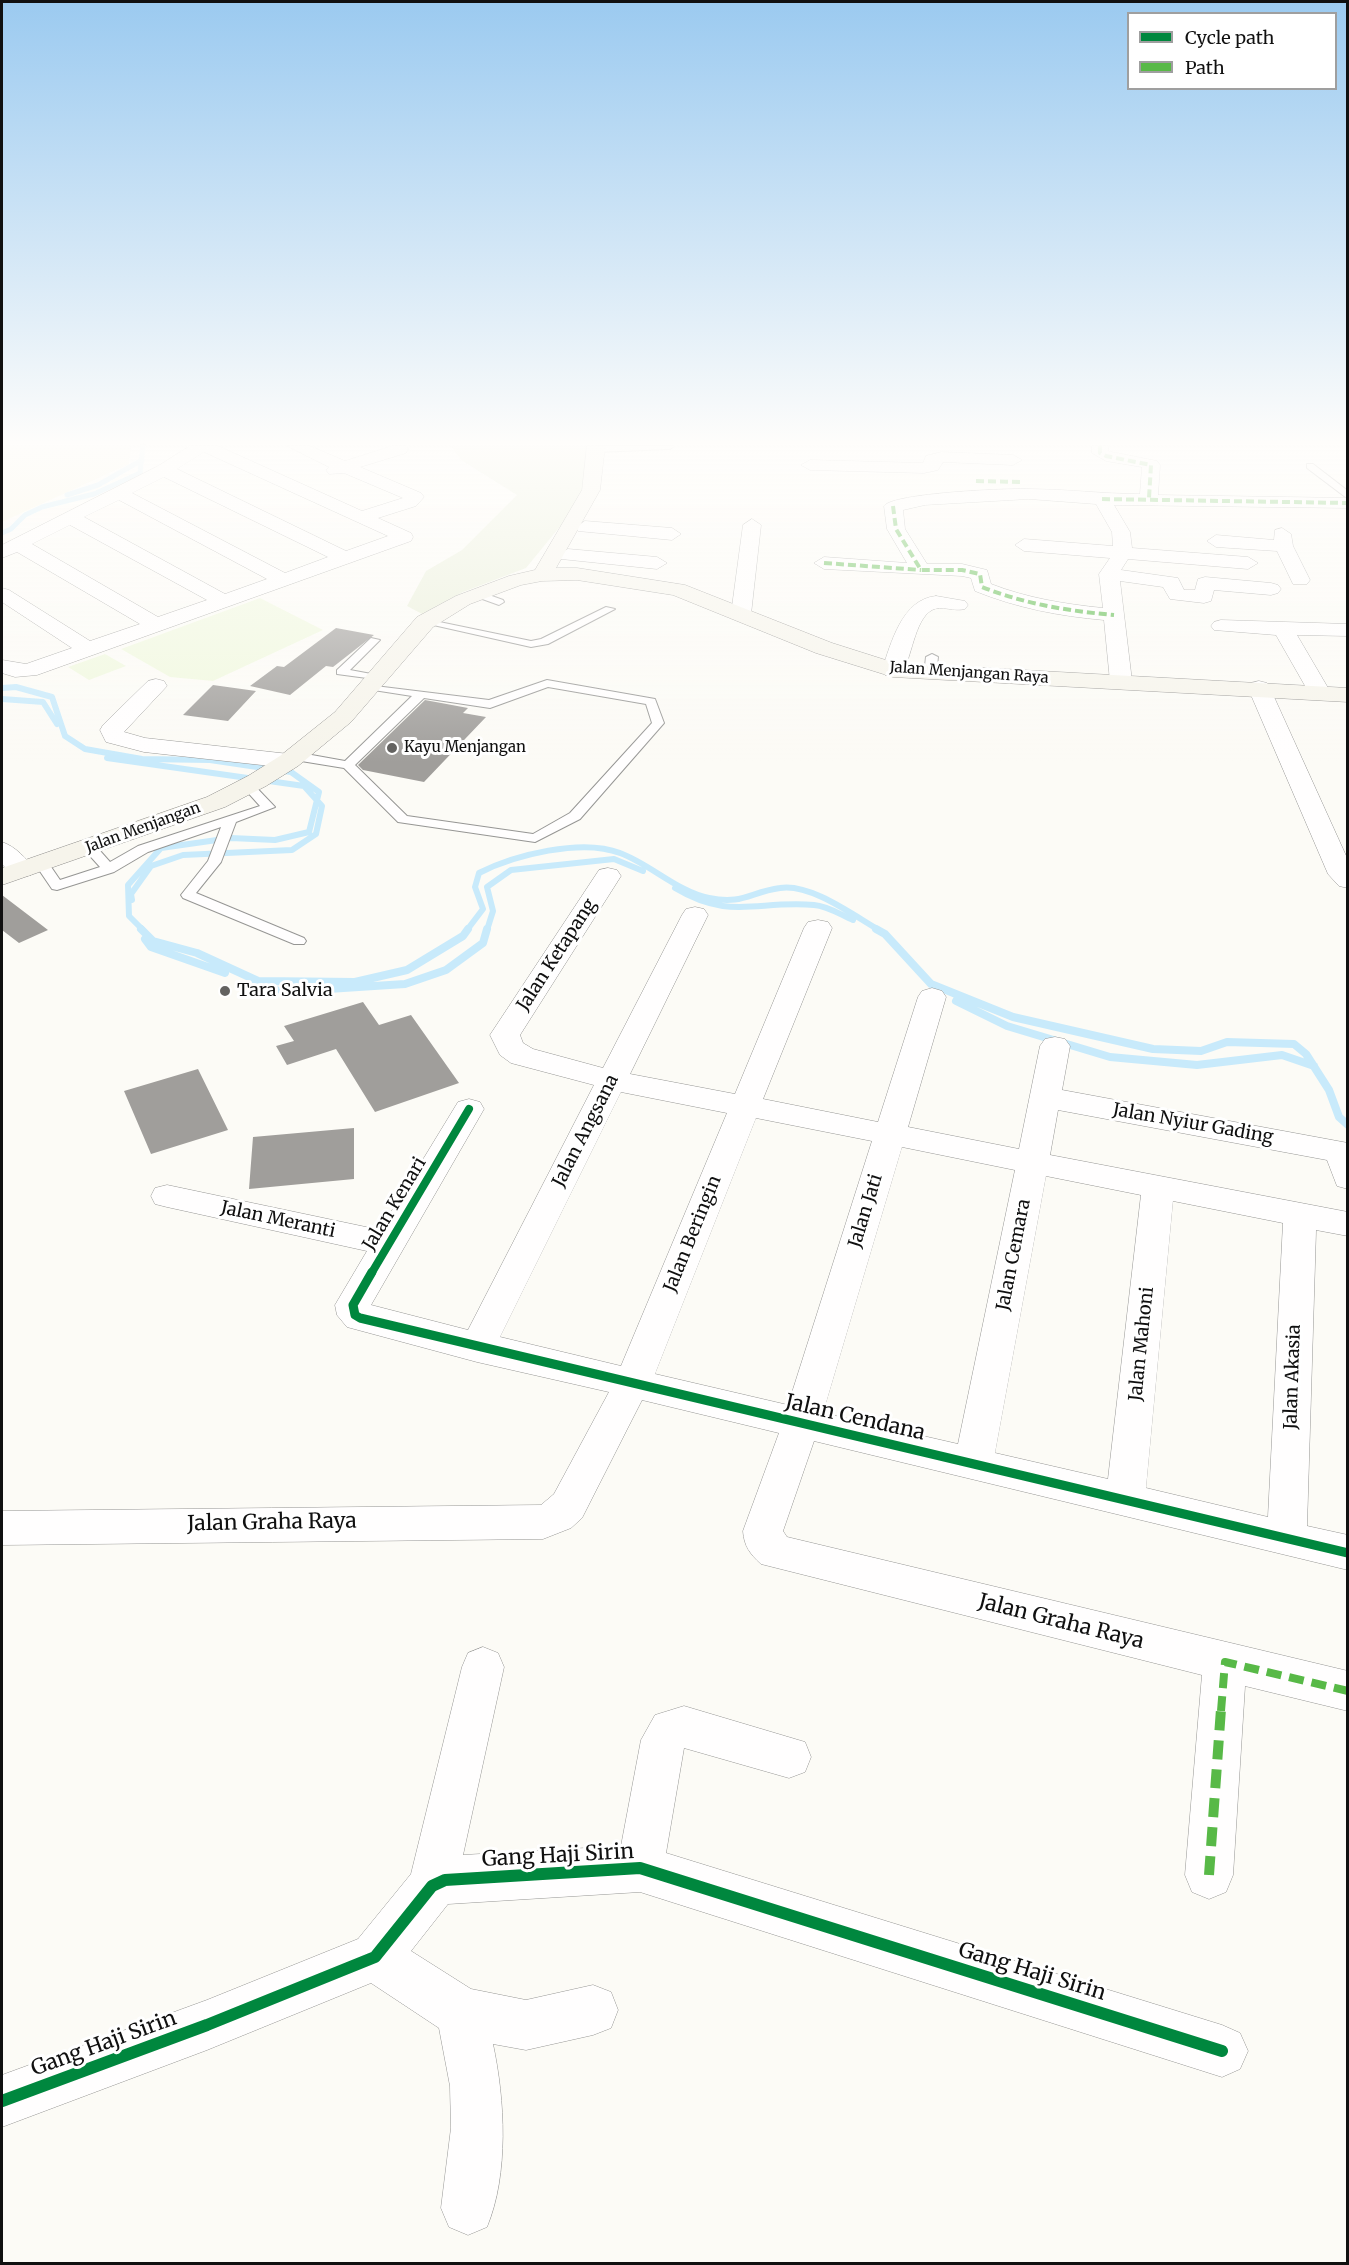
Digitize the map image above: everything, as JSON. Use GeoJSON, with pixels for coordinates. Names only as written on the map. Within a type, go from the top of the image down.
{"type":"FeatureCollection","features":[{"type":"Feature","properties":{"kind":"main road"},"geometry":{"type":"LineString","coordinates":[[542,574],[556,552]]}},
{"type":"Feature","properties":{"kind":"main road","name":"Jalan Menjangan Raya"},"geometry":{"type":"LineString","coordinates":[[288,761],[343,717],[424,622],[478,594],[516,580],[542,574],[577,574],[647,583],[693,594],[862,662],[893,670],[931,665],[1121,681],[1347,695]]}},
{"type":"Feature","properties":{"kind":"main road","name":"Jalan Menjangan"},"geometry":{"type":"LineString","coordinates":[[22,870],[89,848],[135,841],[252,784],[288,761]]}},
{"type":"Feature","properties":{"kind":"street"},"geometry":{"type":"LineString","coordinates":[[17,552],[158,626]]}},
{"type":"Feature","properties":{"kind":"street"},"geometry":{"type":"LineString","coordinates":[[133,552],[225,602]]}},
{"type":"Feature","properties":{"kind":"street"},"geometry":{"type":"LineString","coordinates":[[230,552],[286,581]]}},
{"type":"Feature","properties":{"kind":"street"},"geometry":{"type":"LineString","coordinates":[[332,552],[347,559]]}},
{"type":"Feature","properties":{"kind":"street"},"geometry":{"type":"LineString","coordinates":[[2,666],[15,671],[28,670],[366,552]]}},
{"type":"Feature","properties":{"kind":"street"},"geometry":{"type":"LineString","coordinates":[[647,583],[663,552]]}},
{"type":"Feature","properties":{"kind":"street"},"geometry":{"type":"LineString","coordinates":[[741,614],[749,552]]}},
{"type":"Feature","properties":{"kind":"street"},"geometry":{"type":"LineString","coordinates":[[910,552],[921,570]]}},
{"type":"Feature","properties":{"kind":"street"},"geometry":{"type":"LineString","coordinates":[[1118,552],[1109,574],[1121,681]]}},
{"type":"Feature","properties":{"kind":"street"},"geometry":{"type":"LineString","coordinates":[[1180,552],[1248,563]]}},
{"type":"Feature","properties":{"kind":"street"},"geometry":{"type":"LineString","coordinates":[[1292,552],[1300,579]]}},
{"type":"Feature","properties":{"kind":"street"},"geometry":{"type":"LineString","coordinates":[[568,555],[657,563]]}},
{"type":"Feature","properties":{"kind":"street"},"geometry":{"type":"LineString","coordinates":[[824,563],[921,570],[962,570],[980,574],[982,587],[1024,602],[1065,611],[1114,615]]}},
{"type":"Feature","properties":{"kind":"street"},"geometry":{"type":"LineString","coordinates":[[1109,574],[1171,582],[1177,595],[1204,597],[1205,583],[1271,589]]}},
{"type":"Feature","properties":{"kind":"street"},"geometry":{"type":"LineString","coordinates":[[2,594],[90,650]]}},
{"type":"Feature","properties":{"kind":"street"},"geometry":{"type":"LineString","coordinates":[[893,670],[907,631],[923,606],[929,603],[958,605]]}},
{"type":"Feature","properties":{"kind":"street"},"geometry":{"type":"LineString","coordinates":[[1221,626],[1347,630]]}},
{"type":"Feature","properties":{"kind":"street"},"geometry":{"type":"LineString","coordinates":[[1283,629],[1320,693]]}},
{"type":"Feature","properties":{"kind":"street"},"geometry":{"type":"LineString","coordinates":[[156,686],[119,720],[111,730],[114,737],[144,745],[288,761]]}},
{"type":"Feature","properties":{"kind":"street"},"geometry":{"type":"LineString","coordinates":[[1259,688],[1341,874],[1347,880]]}},
{"type":"Feature","properties":{"kind":"street"},"geometry":{"type":"LineString","coordinates":[[2,850],[22,870]]}},
{"type":"Feature","properties":{"kind":"street","name":"Jalan Ketapang"},"geometry":{"type":"LineString","coordinates":[[608,876],[505,1035],[510,1048],[522,1056],[612,1080]]}},
{"type":"Feature","properties":{"kind":"street","name":"Jalan Angsana"},"geometry":{"type":"LineString","coordinates":[[477,1348],[695,915]]}},
{"type":"Feature","properties":{"kind":"street","name":"Jalan Beringin"},"geometry":{"type":"LineString","coordinates":[[543,1522],[556,1516],[568,1506],[632,1384],[819,928]]}},
{"type":"Feature","properties":{"kind":"street","name":"Jalan Jati"},"geometry":{"type":"LineString","coordinates":[[774,1552],[764,1542],[762,1531],[801,1424],[932,997]]}},
{"type":"Feature","properties":{"kind":"street","name":"Jalan Cemara"},"geometry":{"type":"LineString","coordinates":[[973,1465],[1055,1046]]}},
{"type":"Feature","properties":{"kind":"street"},"geometry":{"type":"LineString","coordinates":[[612,1080],[1347,1224]]}},
{"type":"Feature","properties":{"kind":"street","name":"Jalan Nyiur Gading"},"geometry":{"type":"LineString","coordinates":[[1045,1097],[1344,1165]]}},
{"type":"Feature","properties":{"kind":"street","name":"Jalan Kenari"},"geometry":{"type":"LineString","coordinates":[[355,1315],[353,1305],[469,1109]]}},
{"type":"Feature","properties":{"kind":"street","name":"Jalan Mahoni"},"geometry":{"type":"LineString","coordinates":[[1125,1500],[1158,1187]]}},
{"type":"Feature","properties":{"kind":"street","name":"Jalan Meranti"},"geometry":{"type":"LineString","coordinates":[[167,1196],[389,1244]]}},
{"type":"Feature","properties":{"kind":"street","name":"Jalan Akasia"},"geometry":{"type":"LineString","coordinates":[[1287,1539],[1300,1216]]}},
{"type":"Feature","properties":{"kind":"street","name":"Jalan Cendana"},"geometry":{"type":"LineString","coordinates":[[355,1315],[477,1348],[1347,1553]]}},
{"type":"Feature","properties":{"kind":"street","name":"Jalan Graha Raya"},"geometry":{"type":"LineString","coordinates":[[2,1528],[543,1522]]}},
{"type":"Feature","properties":{"kind":"street","name":"Jalan Graha Raya"},"geometry":{"type":"LineString","coordinates":[[774,1552],[1347,1691]]}},
{"type":"Feature","properties":{"kind":"street"},"geometry":{"type":"LineString","coordinates":[[1209,1875],[1225,1662]]}},
{"type":"Feature","properties":{"kind":"street"},"geometry":{"type":"LineString","coordinates":[[432,1886],[483,1667]]}},
{"type":"Feature","properties":{"kind":"street"},"geometry":{"type":"LineString","coordinates":[[640,1868],[663,1740],[671,1730],[684,1727],[789,1757]]}},
{"type":"Feature","properties":{"kind":"street","name":"Gang Haji Sirin"},"geometry":{"type":"LineString","coordinates":[[2,2101],[207,2025],[375,1957],[432,1886],[445,1880],[640,1868],[1222,2050]]}},
{"type":"Feature","properties":{"kind":"street"},"geometry":{"type":"LineString","coordinates":[[375,1957],[462,2013],[526,2025],[593,2010]]}},
{"type":"Feature","properties":{"kind":"street"},"geometry":{"type":"LineString","coordinates":[[462,2013],[476,2086],[477,2128],[468,2208]]}},
{"type":"Feature","properties":{"kind":"lane"},"geometry":{"type":"LineString","coordinates":[[478,594],[499,603]]}},
{"type":"Feature","properties":{"kind":"lane"},"geometry":{"type":"LineString","coordinates":[[424,622],[531,644],[544,642],[610,609]]}},
{"type":"Feature","properties":{"kind":"lane"},"geometry":{"type":"LineString","coordinates":[[288,761],[348,765],[403,819],[535,838],[575,816],[658,723],[651,701],[547,683],[490,704],[421,694],[374,683],[341,672],[375,640]]}},
{"type":"Feature","properties":{"kind":"lane"},"geometry":{"type":"LineString","coordinates":[[348,765],[421,694]]}},
{"type":"Feature","properties":{"kind":"lane"},"geometry":{"type":"LineString","coordinates":[[22,870],[57,886],[109,869],[135,841],[231,819],[269,807],[252,784]]}},
{"type":"Feature","properties":{"kind":"lane"},"geometry":{"type":"LineString","coordinates":[[231,819],[214,862],[188,895],[299,941]]}},
{"type":"Feature","properties":{"kind":"lane"},"geometry":{"type":"LineString","coordinates":[[89,848],[109,869]]}},
{"type":"Feature","properties":{"kind":"green space"},"geometry":{"type":"Polygon","coordinates":[[[459,552],[539,552],[526,568],[463,592],[422,614],[407,606],[426,571],[459,552]]]}},
{"type":"Feature","properties":{"kind":"green space"},"geometry":{"type":"Polygon","coordinates":[[[260,598],[323,630],[213,681],[170,677],[121,649],[260,598]]]}},
{"type":"Feature","properties":{"kind":"green space"},"geometry":{"type":"Polygon","coordinates":[[[105,654],[126,666],[89,680],[68,667],[105,654]]]}},
{"type":"Feature","properties":{"kind":"building"},"geometry":{"type":"Polygon","coordinates":[[[336,628],[374,635],[333,667],[326,666],[290,695],[250,686],[277,666],[284,667],[336,628]]]}},
{"type":"Feature","properties":{"kind":"building"},"geometry":{"type":"Polygon","coordinates":[[[213,685],[256,691],[228,721],[183,715],[213,685]]]}},
{"type":"Feature","properties":{"kind":"building"},"geometry":{"type":"Polygon","coordinates":[[[425,700],[468,708],[463,713],[486,717],[424,782],[363,770],[358,765],[425,700]]]}},
{"type":"Feature","properties":{"kind":"building"},"geometry":{"type":"Polygon","coordinates":[[[2,895],[48,930],[19,943],[2,930],[2,895]]]}},
{"type":"Feature","properties":{"kind":"building"},"geometry":{"type":"Polygon","coordinates":[[[363,1002],[379,1025],[411,1015],[459,1083],[375,1112],[336,1049],[287,1065],[276,1046],[294,1041],[284,1026],[363,1002]]]}},
{"type":"Feature","properties":{"kind":"building"},"geometry":{"type":"Polygon","coordinates":[[[198,1069],[228,1130],[151,1154],[124,1091],[198,1069]]]}},
{"type":"Feature","properties":{"kind":"building"},"geometry":{"type":"Polygon","coordinates":[[[354,1128],[354,1179],[249,1189],[253,1137],[354,1128]]]}},
{"type":"Feature","properties":{"kind":"waterway"},"geometry":{"type":"LineString","coordinates":[[2,688],[16,687],[52,697],[65,736],[85,749],[142,759],[210,760],[291,772],[319,792],[317,800]]}},
{"type":"Feature","properties":{"kind":"waterway"},"geometry":{"type":"LineString","coordinates":[[2,699],[43,702],[57,724]]}},
{"type":"Feature","properties":{"kind":"waterway"},"geometry":{"type":"LineString","coordinates":[[107,758],[304,786],[317,800]]}},
{"type":"Feature","properties":{"kind":"waterway"},"geometry":{"type":"LineString","coordinates":[[132,900],[131,894],[151,866],[183,855],[292,850],[316,834],[322,806],[317,800]]}},
{"type":"Feature","properties":{"kind":"waterway"},"geometry":{"type":"LineString","coordinates":[[143,930],[129,916],[128,885],[161,848],[231,838],[275,840],[309,832],[317,800]]}},
{"type":"Feature","properties":{"kind":"waterway"},"geometry":{"type":"LineString","coordinates":[[467,930],[483,909],[475,887],[479,873],[529,855],[587,847],[620,853],[686,890],[709,898],[738,899],[780,888],[804,890],[818,895],[879,930]]}},
{"type":"Feature","properties":{"kind":"waterway"},"geometry":{"type":"LineString","coordinates":[[487,930],[493,911],[487,887],[511,870],[614,859],[643,871]]}},
{"type":"Feature","properties":{"kind":"waterway"},"geometry":{"type":"LineString","coordinates":[[675,888],[694,898],[728,907],[814,905],[853,920]]}},
{"type":"Feature","properties":{"kind":"waterway"},"geometry":{"type":"LineString","coordinates":[[141,929],[153,941],[197,953],[258,981],[355,982],[407,970],[463,936],[468,929]]}},
{"type":"Feature","properties":{"kind":"waterway"},"geometry":{"type":"LineString","coordinates":[[258,984],[282,992],[405,984],[446,970],[483,943],[487,929]]}},
{"type":"Feature","properties":{"kind":"waterway"},"geometry":{"type":"LineString","coordinates":[[876,929],[885,934],[931,984],[1013,1017],[1153,1049],[1201,1051],[1227,1042],[1294,1044],[1306,1054],[1314,1066]]}},
{"type":"Feature","properties":{"kind":"waterway"},"geometry":{"type":"LineString","coordinates":[[145,939],[151,947],[225,973]]}},
{"type":"Feature","properties":{"kind":"waterway"},"geometry":{"type":"LineString","coordinates":[[956,1001],[1007,1026],[1110,1057],[1197,1065],[1282,1055],[1314,1066]]}},
{"type":"Feature","properties":{"kind":"waterway"},"geometry":{"type":"LineString","coordinates":[[1314,1066],[1329,1090],[1339,1117],[1348,1125]]}},
{"type":"Feature","properties":{"kind":"marked path"},"geometry":{"type":"LineString","coordinates":[[910,552],[921,570],[962,570],[980,574],[982,587],[1014,599],[1063,609],[1114,615]]}},
{"type":"Feature","properties":{"kind":"marked path"},"geometry":{"type":"LineString","coordinates":[[824,563],[921,570]]}},
{"type":"Feature","properties":{"kind":"marked path"},"geometry":{"type":"LineString","coordinates":[[1209,1875],[1225,1662],[1348,1691]]}},
{"type":"Feature","properties":{"kind":"cycle path"},"geometry":{"type":"LineString","coordinates":[[469,1109],[353,1305],[355,1315],[360,1318],[1348,1553]]}},
{"type":"Feature","properties":{"kind":"cycle path"},"geometry":{"type":"LineString","coordinates":[[2,2101],[207,2025],[375,1957],[432,1886],[445,1880],[640,1868],[1222,2051]]}},
{"type":"Feature","properties":{"kind":"place","name":"Kayu Menjangan"},"geometry":{"type":"Point","coordinates":[392,748]}},
{"type":"Feature","properties":{"kind":"place","name":"Tara Salvia"},"geometry":{"type":"Point","coordinates":[225,991]}}]}
